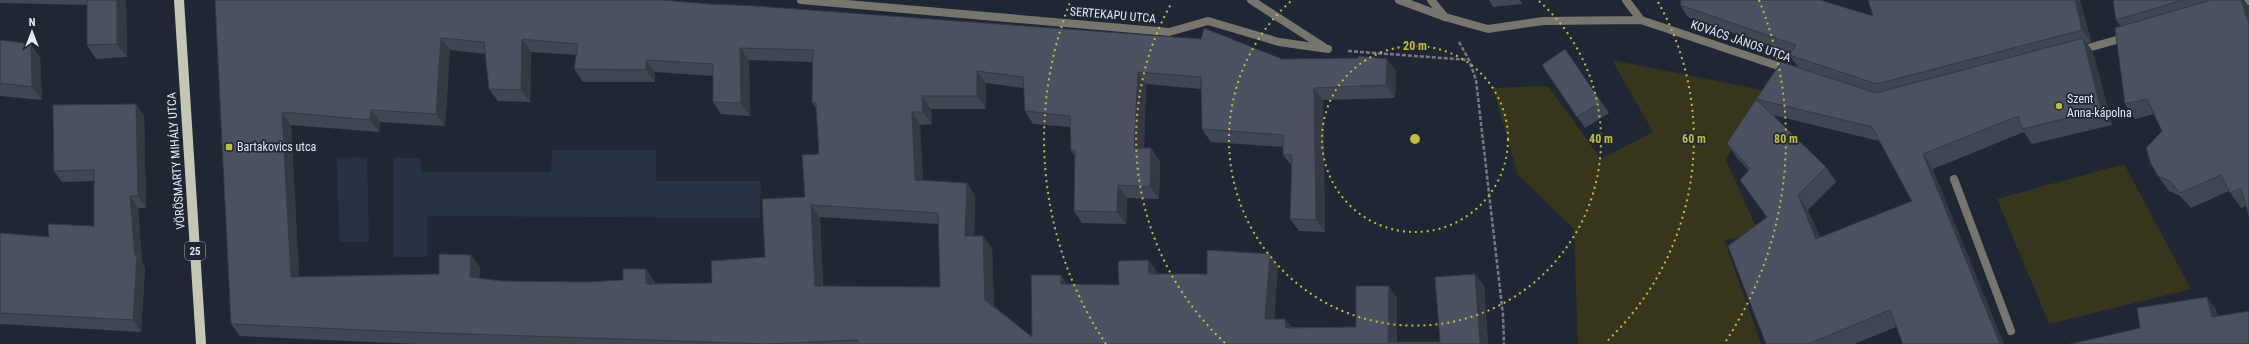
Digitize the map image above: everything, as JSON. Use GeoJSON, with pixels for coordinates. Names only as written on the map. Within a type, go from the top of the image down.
{"type":"FeatureCollection","features":[{"type":"Feature","properties":{"kind":"main road","name":"VÖRÖSMARTY MIHÁLY UTCA"},"geometry":{"type":"LineString","coordinates":[[179,0],[201,344]]}},
{"type":"Feature","properties":{"kind":"street","name":"SERTEKAPU UTCA"},"geometry":{"type":"LineString","coordinates":[[801,0],[1169,32],[1208,21],[1279,42],[1328,49]]}},
{"type":"Feature","properties":{"kind":"street"},"geometry":{"type":"LineString","coordinates":[[1251,0],[1328,49]]}},
{"type":"Feature","properties":{"kind":"street"},"geometry":{"type":"LineString","coordinates":[[1399,0],[1445,17],[1488,29],[1543,21],[1641,20]]}},
{"type":"Feature","properties":{"kind":"street"},"geometry":{"type":"LineString","coordinates":[[1431,0],[1445,17]]}},
{"type":"Feature","properties":{"kind":"street"},"geometry":{"type":"LineString","coordinates":[[1626,0],[1641,20]]}},
{"type":"Feature","properties":{"kind":"street"},"geometry":{"type":"LineString","coordinates":[[2224,8],[2249,1]]}},
{"type":"Feature","properties":{"kind":"street","name":"KOVÁCS JÁNOS UTCA"},"geometry":{"type":"LineString","coordinates":[[1641,20],[1797,73]]}},
{"type":"Feature","properties":{"kind":"street"},"geometry":{"type":"LineString","coordinates":[[2072,53],[2133,35]]}},
{"type":"Feature","properties":{"kind":"street"},"geometry":{"type":"LineString","coordinates":[[1954,179],[2011,331]]}},
{"type":"Feature","properties":{"kind":"path"},"geometry":{"type":"LineString","coordinates":[[1445,17],[1469,60],[1476,80],[1503,315],[1504,344]]}},
{"type":"Feature","properties":{"kind":"path"},"geometry":{"type":"LineString","coordinates":[[1328,49],[1469,60]]}},
{"type":"Feature","properties":{"kind":"shaded area"},"geometry":{"type":"Polygon","coordinates":[[[1612,60],[1762,90],[1726,160],[1759,234],[1724,240],[1761,344],[1578,344],[1574,229],[1518,175],[1493,88],[1548,86],[1601,159],[1653,132],[1612,60]]]}},
{"type":"Feature","properties":{"kind":"shaded area"},"geometry":{"type":"Polygon","coordinates":[[[552,150],[656,150],[656,181],[761,181],[760,218],[427,216],[427,257],[394,257],[394,158],[421,158],[421,172],[551,172],[552,150]]]}},
{"type":"Feature","properties":{"kind":"shaded area"},"geometry":{"type":"Polygon","coordinates":[[[367,157],[369,242],[339,242],[337,158],[367,157]]]}},
{"type":"Feature","properties":{"kind":"shaded area"},"geometry":{"type":"Polygon","coordinates":[[[2124,164],[2191,289],[2049,324],[1997,199],[2124,164]]]}},
{"type":"Feature","properties":{"kind":"building"},"geometry":{"type":"Polygon","coordinates":[[[87,0],[117,0],[117,44],[87,45],[87,0]]]}},
{"type":"Feature","properties":{"kind":"building"},"geometry":{"type":"Polygon","coordinates":[[[215,0],[662,0],[1201,39],[1204,28],[1282,59],[1358,58],[1358,56],[1387,59],[1386,85],[1314,88],[1316,220],[1290,219],[1292,155],[1283,155],[1283,135],[1202,129],[1201,77],[1138,72],[1134,148],[1151,148],[1150,187],[1118,185],[1117,212],[1074,211],[1075,150],[1071,150],[1070,116],[1025,111],[1023,77],[977,71],[977,96],[922,96],[923,112],[912,112],[915,180],[967,183],[965,236],[983,236],[985,300],[1032,337],[1031,275],[1061,275],[1061,284],[1119,285],[1118,261],[1148,260],[1149,274],[1207,274],[1207,250],[1270,254],[1265,319],[1285,319],[1286,328],[1356,327],[1356,286],[1389,286],[1388,342],[1440,342],[1435,277],[1475,274],[1480,344],[858,344],[858,340],[767,344],[408,332],[231,324],[215,0]],[[441,38],[436,114],[371,110],[370,120],[282,112],[291,277],[439,274],[439,254],[471,255],[470,277],[502,281],[588,282],[623,280],[623,269],[646,269],[646,284],[712,283],[711,261],[765,257],[762,199],[805,197],[802,155],[819,154],[816,103],[812,102],[813,50],[740,48],[741,103],[713,102],[713,64],[646,60],[646,70],[574,69],[578,44],[522,39],[521,90],[489,89],[484,42],[441,38]],[[811,205],[815,286],[940,287],[938,213],[811,205]]]}},
{"type":"Feature","properties":{"kind":"building"},"geometry":{"type":"Polygon","coordinates":[[[1681,0],[1820,0],[1873,16],[1868,0],[2075,0],[2082,30],[1877,84],[1789,55],[1796,45],[1680,5],[1681,0]]]}},
{"type":"Feature","properties":{"kind":"building"},"geometry":{"type":"Polygon","coordinates":[[[2113,0],[2183,0],[2116,20],[2113,0]]]}},
{"type":"Feature","properties":{"kind":"building"},"geometry":{"type":"Polygon","coordinates":[[[2211,0],[2241,0],[2249,24],[2249,217],[2241,188],[2230,193],[2221,175],[2180,193],[2170,181],[2158,176],[2151,164],[2146,148],[2162,131],[2147,99],[2125,104],[2115,28],[2211,0]]]}},
{"type":"Feature","properties":{"kind":"building"},"geometry":{"type":"Polygon","coordinates":[[[2083,38],[2101,110],[2022,129],[2018,116],[1923,154],[2000,344],[1903,344],[1890,310],[1808,344],[1766,344],[1728,246],[1767,217],[1740,180],[1750,169],[1727,143],[1756,99],[1781,62],[1876,93],[2083,38]],[[1756,99],[1826,167],[1798,195],[1816,239],[1912,201],[1872,127],[1756,99]]]}},
{"type":"Feature","properties":{"kind":"building"},"geometry":{"type":"Polygon","coordinates":[[[0,40],[31,44],[32,87],[0,83],[0,40]]]}},
{"type":"Feature","properties":{"kind":"building"},"geometry":{"type":"Polygon","coordinates":[[[1565,49],[1601,102],[1577,117],[1542,65],[1565,49]]]}},
{"type":"Feature","properties":{"kind":"building"},"geometry":{"type":"Polygon","coordinates":[[[136,104],[138,196],[130,196],[135,255],[137,255],[133,320],[0,313],[0,233],[49,237],[48,224],[94,226],[94,170],[54,171],[53,105],[136,104]]]}},
{"type":"Feature","properties":{"kind":"building"},"geometry":{"type":"Polygon","coordinates":[[[2207,297],[2212,317],[2249,311],[2249,344],[2070,344],[2140,328],[2137,308],[2207,297]]]}},
{"type":"Feature","properties":{"kind":"place","name":"Szent Anna-kápolna"},"geometry":{"type":"Point","coordinates":[2059,106]}},
{"type":"Feature","properties":{"kind":"place","name":"Bartakovics utca"},"geometry":{"type":"Point","coordinates":[229,147]}}]}
